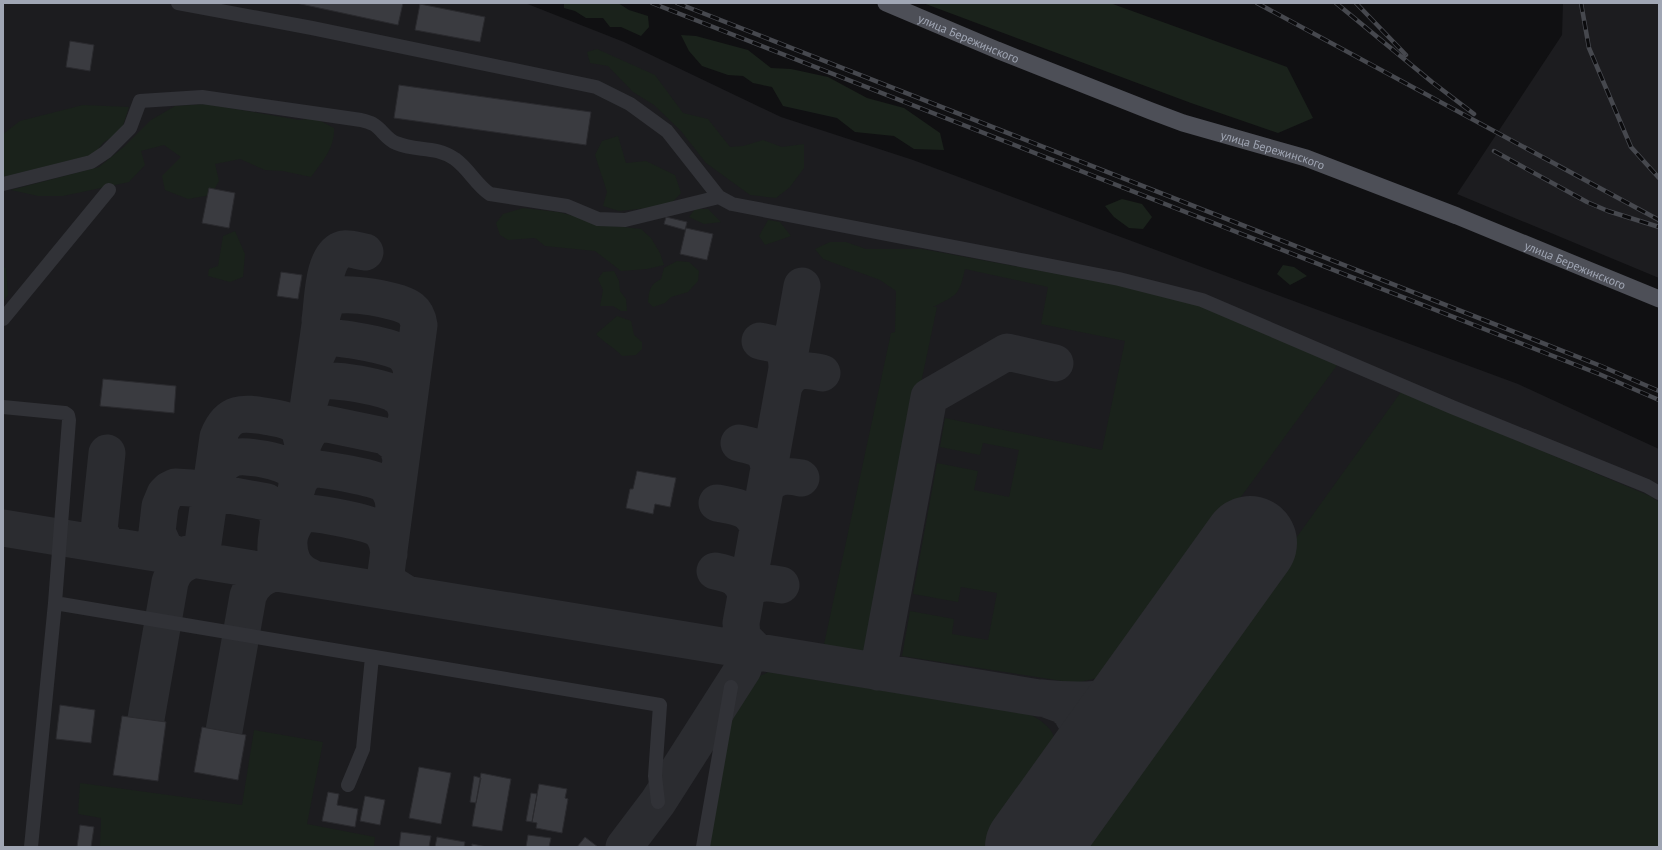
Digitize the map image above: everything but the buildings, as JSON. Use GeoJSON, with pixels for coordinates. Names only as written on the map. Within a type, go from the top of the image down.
{"type":"FeatureCollection","features":[{"type":"Feature","properties":{"kind":"main road","name":"улица Бережинского"},"geometry":{"type":"LineString","coordinates":[[886,3],[997,50],[1183,123],[1306,158],[1457,216],[1659,300]]}},
{"type":"Feature","properties":{"kind":"lane"},"geometry":{"type":"LineString","coordinates":[[178,3],[312,28],[596,87],[630,104],[667,131],[719,197],[732,204],[1119,278],[1202,300],[1452,407],[1647,486],[1659,493]]}},
{"type":"Feature","properties":{"kind":"lane"},"geometry":{"type":"LineString","coordinates":[[3,184],[92,162],[106,152],[130,128],[140,101],[202,97],[361,120],[374,124],[387,138],[397,144],[440,150],[450,156],[468,169],[484,190],[490,194],[567,206],[598,219],[625,220],[719,197]]}},
{"type":"Feature","properties":{"kind":"lane"},"geometry":{"type":"LineString","coordinates":[[3,318],[109,190]]}},
{"type":"Feature","properties":{"kind":"lane"},"geometry":{"type":"LineString","coordinates":[[3,407],[65,413],[69,417],[55,603],[31,847]]}},
{"type":"Feature","properties":{"kind":"lane"},"geometry":{"type":"LineString","coordinates":[[55,603],[660,705],[654,776],[658,802]]}},
{"type":"Feature","properties":{"kind":"lane"},"geometry":{"type":"LineString","coordinates":[[348,785],[363,749],[372,657]]}},
{"type":"Feature","properties":{"kind":"lane"},"geometry":{"type":"LineString","coordinates":[[703,847],[731,687]]}},
{"type":"Feature","properties":{"kind":"shaded area"},"geometry":{"type":"Polygon","coordinates":[[[3,3],[525,3],[624,42],[781,117],[913,160],[1518,384],[1659,449],[1659,847],[3,847],[3,3]]]}},
{"type":"Feature","properties":{"kind":"shaded area"},"geometry":{"type":"Polygon","coordinates":[[[564,3],[618,3],[629,10],[648,16],[649,27],[641,36],[621,27],[610,27],[603,18],[586,18],[575,11],[564,8],[564,3]]]}},
{"type":"Feature","properties":{"kind":"shaded area"},"geometry":{"type":"Polygon","coordinates":[[[923,3],[1110,3],[1287,67],[1313,118],[1278,133],[1191,103],[923,3]]]}},
{"type":"Feature","properties":{"kind":"shaded area"},"geometry":{"type":"Polygon","coordinates":[[[1563,3],[1659,3],[1659,278],[1457,194],[1562,35],[1563,3]]]}},
{"type":"Feature","properties":{"kind":"shaded area"},"geometry":{"type":"Polygon","coordinates":[[[681,35],[696,36],[748,50],[771,68],[791,69],[828,77],[867,98],[904,108],[940,133],[944,150],[914,149],[894,136],[855,132],[837,118],[783,106],[772,87],[753,83],[743,76],[728,75],[702,66],[689,51],[681,35]]]}},
{"type":"Feature","properties":{"kind":"shaded area"},"geometry":{"type":"Polygon","coordinates":[[[597,49],[655,75],[683,113],[708,119],[730,147],[743,146],[763,140],[782,147],[804,144],[804,168],[790,187],[776,198],[750,195],[706,163],[681,131],[654,105],[633,92],[608,66],[590,63],[587,52],[597,49]]]}},
{"type":"Feature","properties":{"kind":"shaded area"},"geometry":{"type":"Polygon","coordinates":[[[206,104],[299,120],[315,118],[334,128],[334,135],[327,154],[311,177],[283,171],[265,170],[240,159],[215,164],[219,181],[211,195],[188,199],[165,190],[162,176],[181,157],[164,145],[141,151],[145,165],[129,182],[63,196],[38,196],[11,190],[99,167],[125,146],[151,120],[175,106],[206,104]]]}},
{"type":"Feature","properties":{"kind":"shaded area"},"geometry":{"type":"Polygon","coordinates":[[[83,105],[129,107],[121,132],[104,142],[93,155],[3,177],[3,134],[20,121],[83,105]]]}},
{"type":"Feature","properties":{"kind":"shaded area"},"geometry":{"type":"Polygon","coordinates":[[[618,136],[626,163],[646,161],[675,175],[681,193],[669,206],[619,211],[603,206],[607,192],[595,155],[602,141],[618,136]]]}},
{"type":"Feature","properties":{"kind":"shaded area"},"geometry":{"type":"Polygon","coordinates":[[[1122,199],[1142,204],[1152,217],[1143,229],[1129,228],[1114,217],[1105,206],[1122,199]]]}},
{"type":"Feature","properties":{"kind":"shaded area"},"geometry":{"type":"Polygon","coordinates":[[[523,208],[558,212],[614,226],[641,229],[651,238],[660,253],[664,265],[647,269],[621,271],[595,251],[545,246],[535,238],[508,240],[500,235],[496,223],[503,214],[523,208]]]}},
{"type":"Feature","properties":{"kind":"shaded area"},"geometry":{"type":"Polygon","coordinates":[[[695,209],[708,209],[721,222],[704,224],[689,217],[695,209]]]}},
{"type":"Feature","properties":{"kind":"shaded area"},"geometry":{"type":"Polygon","coordinates":[[[768,220],[780,222],[791,236],[765,245],[759,236],[768,220]]]}},
{"type":"Feature","properties":{"kind":"shaded area"},"geometry":{"type":"Polygon","coordinates":[[[235,231],[245,254],[243,277],[230,282],[208,276],[209,269],[218,266],[223,236],[235,231]]]}},
{"type":"Feature","properties":{"kind":"shaded area"},"geometry":{"type":"Polygon","coordinates":[[[830,242],[846,242],[866,249],[922,249],[1118,285],[1202,305],[1338,364],[1116,668],[1098,678],[1075,683],[902,656],[910,611],[954,619],[952,634],[988,640],[997,593],[961,587],[958,602],[913,594],[937,463],[978,471],[974,490],[1009,497],[1019,450],[983,443],[980,455],[940,447],[945,418],[1102,450],[1125,341],[1041,324],[1048,287],[965,269],[961,285],[956,294],[933,307],[937,307],[864,654],[823,649],[891,333],[895,332],[896,291],[880,280],[823,259],[815,249],[830,242]]]}},
{"type":"Feature","properties":{"kind":"shaded area"},"geometry":{"type":"Polygon","coordinates":[[[677,261],[689,262],[699,271],[698,281],[688,292],[671,297],[665,303],[653,307],[648,302],[652,286],[661,279],[664,268],[677,261]]]}},
{"type":"Feature","properties":{"kind":"shaded area"},"geometry":{"type":"Polygon","coordinates":[[[1283,265],[1294,267],[1307,276],[1290,285],[1277,274],[1283,265]]]}},
{"type":"Feature","properties":{"kind":"shaded area"},"geometry":{"type":"Polygon","coordinates":[[[3,266],[6,268],[8,295],[3,302],[3,266]]]}},
{"type":"Feature","properties":{"kind":"shaded area"},"geometry":{"type":"Polygon","coordinates":[[[614,271],[619,281],[620,291],[626,299],[627,311],[621,311],[613,306],[600,306],[603,290],[598,279],[603,272],[614,271]]]}},
{"type":"Feature","properties":{"kind":"shaded area"},"geometry":{"type":"Polygon","coordinates":[[[617,316],[631,321],[634,335],[642,342],[642,349],[636,355],[622,356],[596,334],[617,316]]]}},
{"type":"Feature","properties":{"kind":"shaded area"},"geometry":{"type":"Polygon","coordinates":[[[1401,392],[1650,496],[1659,502],[1659,847],[1074,847],[1401,392]]]}},
{"type":"Feature","properties":{"kind":"shaded area"},"geometry":{"type":"Polygon","coordinates":[[[768,672],[1031,715],[1050,729],[1055,738],[1056,751],[988,847],[708,847],[728,710],[747,683],[768,672]]]}},
{"type":"Feature","properties":{"kind":"shaded area"},"geometry":{"type":"Polygon","coordinates":[[[254,730],[323,742],[307,824],[375,837],[374,847],[100,847],[101,818],[78,814],[80,783],[242,805],[254,730]]]}},
{"type":"Feature","properties":{"kind":"taxiway"},"geometry":{"type":"LineString","coordinates":[[320,320],[327,269],[331,260],[336,253],[343,249],[365,252]]}},
{"type":"Feature","properties":{"kind":"taxiway"},"geometry":{"type":"LineString","coordinates":[[756,651],[742,637],[741,623],[802,286]]}},
{"type":"Feature","properties":{"kind":"taxiway"},"geometry":{"type":"LineString","coordinates":[[310,577],[300,571],[293,562],[289,540],[320,325],[325,305],[329,299],[338,295],[359,295],[384,299],[396,302],[411,309],[414,312],[419,325],[386,573],[389,583],[405,593]]}},
{"type":"Feature","properties":{"kind":"taxiway"},"geometry":{"type":"LineString","coordinates":[[317,354],[322,343],[332,338],[378,345],[396,350],[404,355],[410,364],[412,377]]}},
{"type":"Feature","properties":{"kind":"taxiway"},"geometry":{"type":"LineString","coordinates":[[760,341],[781,348],[787,361],[787,369]]}},
{"type":"Feature","properties":{"kind":"taxiway"},"geometry":{"type":"LineString","coordinates":[[878,672],[929,397],[1007,352],[1055,363]]}},
{"type":"Feature","properties":{"kind":"taxiway"},"geometry":{"type":"LineString","coordinates":[[784,386],[791,376],[800,371],[822,373]]}},
{"type":"Feature","properties":{"kind":"taxiway"},"geometry":{"type":"LineString","coordinates":[[310,400],[315,388],[321,382],[347,382],[391,392],[401,399],[407,416]]}},
{"type":"Feature","properties":{"kind":"taxiway"},"geometry":{"type":"LineString","coordinates":[[181,556],[196,552],[203,543],[218,437],[222,428],[227,422],[233,417],[245,414],[285,420],[299,428],[303,444]]}},
{"type":"Feature","properties":{"kind":"taxiway"},"geometry":{"type":"LineString","coordinates":[[303,444],[307,436],[315,427],[318,425],[327,424],[385,436],[397,445],[401,458]]}},
{"type":"Feature","properties":{"kind":"taxiway"},"geometry":{"type":"LineString","coordinates":[[739,443],[756,447],[763,452],[768,461],[769,468]]}},
{"type":"Feature","properties":{"kind":"taxiway"},"geometry":{"type":"LineString","coordinates":[[106,543],[99,530],[107,453]]}},
{"type":"Feature","properties":{"kind":"taxiway"},"geometry":{"type":"LineString","coordinates":[[212,480],[226,462],[233,458],[246,457],[273,461],[289,467],[295,475],[297,488]]}},
{"type":"Feature","properties":{"kind":"taxiway"},"geometry":{"type":"LineString","coordinates":[[297,488],[302,476],[314,469],[362,477],[379,482],[387,487],[392,496],[394,510]]}},
{"type":"Feature","properties":{"kind":"taxiway"},"geometry":{"type":"LineString","coordinates":[[766,488],[777,478],[786,476],[801,478]]}},
{"type":"Feature","properties":{"kind":"taxiway"},"geometry":{"type":"LineString","coordinates":[[174,555],[164,547],[157,532],[160,506],[165,494],[175,487],[191,488],[267,502],[277,513],[278,525],[276,551]]}},
{"type":"Feature","properties":{"kind":"taxiway"},"geometry":{"type":"LineString","coordinates":[[717,503],[742,509],[751,515],[758,527]]}},
{"type":"Feature","properties":{"kind":"taxiway"},"geometry":{"type":"LineString","coordinates":[[290,534],[296,521],[308,513],[344,519],[373,526],[378,529],[386,540],[389,554]]}},
{"type":"Feature","properties":{"kind":"taxiway"},"geometry":{"type":"LineString","coordinates":[[3,528],[1039,698],[1069,700],[1106,698],[1133,691],[1148,685]]}},
{"type":"Feature","properties":{"kind":"taxiway"},"geometry":{"type":"LineString","coordinates":[[146,719],[170,582],[174,573],[180,567],[197,558]]}},
{"type":"Feature","properties":{"kind":"taxiway"},"geometry":{"type":"LineString","coordinates":[[715,571],[731,575],[738,580],[746,594]]}},
{"type":"Feature","properties":{"kind":"taxiway"},"geometry":{"type":"LineString","coordinates":[[224,731],[248,596],[259,580],[267,575],[277,572]]}},
{"type":"Feature","properties":{"kind":"taxiway"},"geometry":{"type":"LineString","coordinates":[[746,594],[757,585],[766,583],[781,585]]}},
{"type":"Feature","properties":{"kind":"taxiway"},"geometry":{"type":"LineString","coordinates":[[624,847],[658,802],[743,669],[748,650]]}},
{"type":"Feature","properties":{"kind":"taxiway"},"geometry":{"type":"LineString","coordinates":[[1043,698],[1062,705],[1070,711],[1082,732],[1085,761],[1080,781]]}},
{"type":"Feature","properties":{"kind":"runway"},"geometry":{"type":"LineString","coordinates":[[1032,847],[1250,543]]}},
{"type":"Feature","properties":{"kind":"railway"},"geometry":{"type":"LineString","coordinates":[[652,3],[1599,374],[1659,400]]}},
{"type":"Feature","properties":{"kind":"railway"},"geometry":{"type":"LineString","coordinates":[[677,3],[1601,366],[1659,391]]}},
{"type":"Feature","properties":{"kind":"railway"},"geometry":{"type":"LineString","coordinates":[[1257,3],[1659,220]]}},
{"type":"Feature","properties":{"kind":"railway"},"geometry":{"type":"LineString","coordinates":[[1336,3],[1432,82],[1474,114]]}},
{"type":"Feature","properties":{"kind":"railway"},"geometry":{"type":"LineString","coordinates":[[1356,3],[1406,55]]}},
{"type":"Feature","properties":{"kind":"railway"},"geometry":{"type":"LineString","coordinates":[[1581,3],[1589,48],[1631,147],[1659,178]]}},
{"type":"Feature","properties":{"kind":"railway"},"geometry":{"type":"LineString","coordinates":[[1494,151],[1587,202],[1608,211],[1659,227]]}}]}
